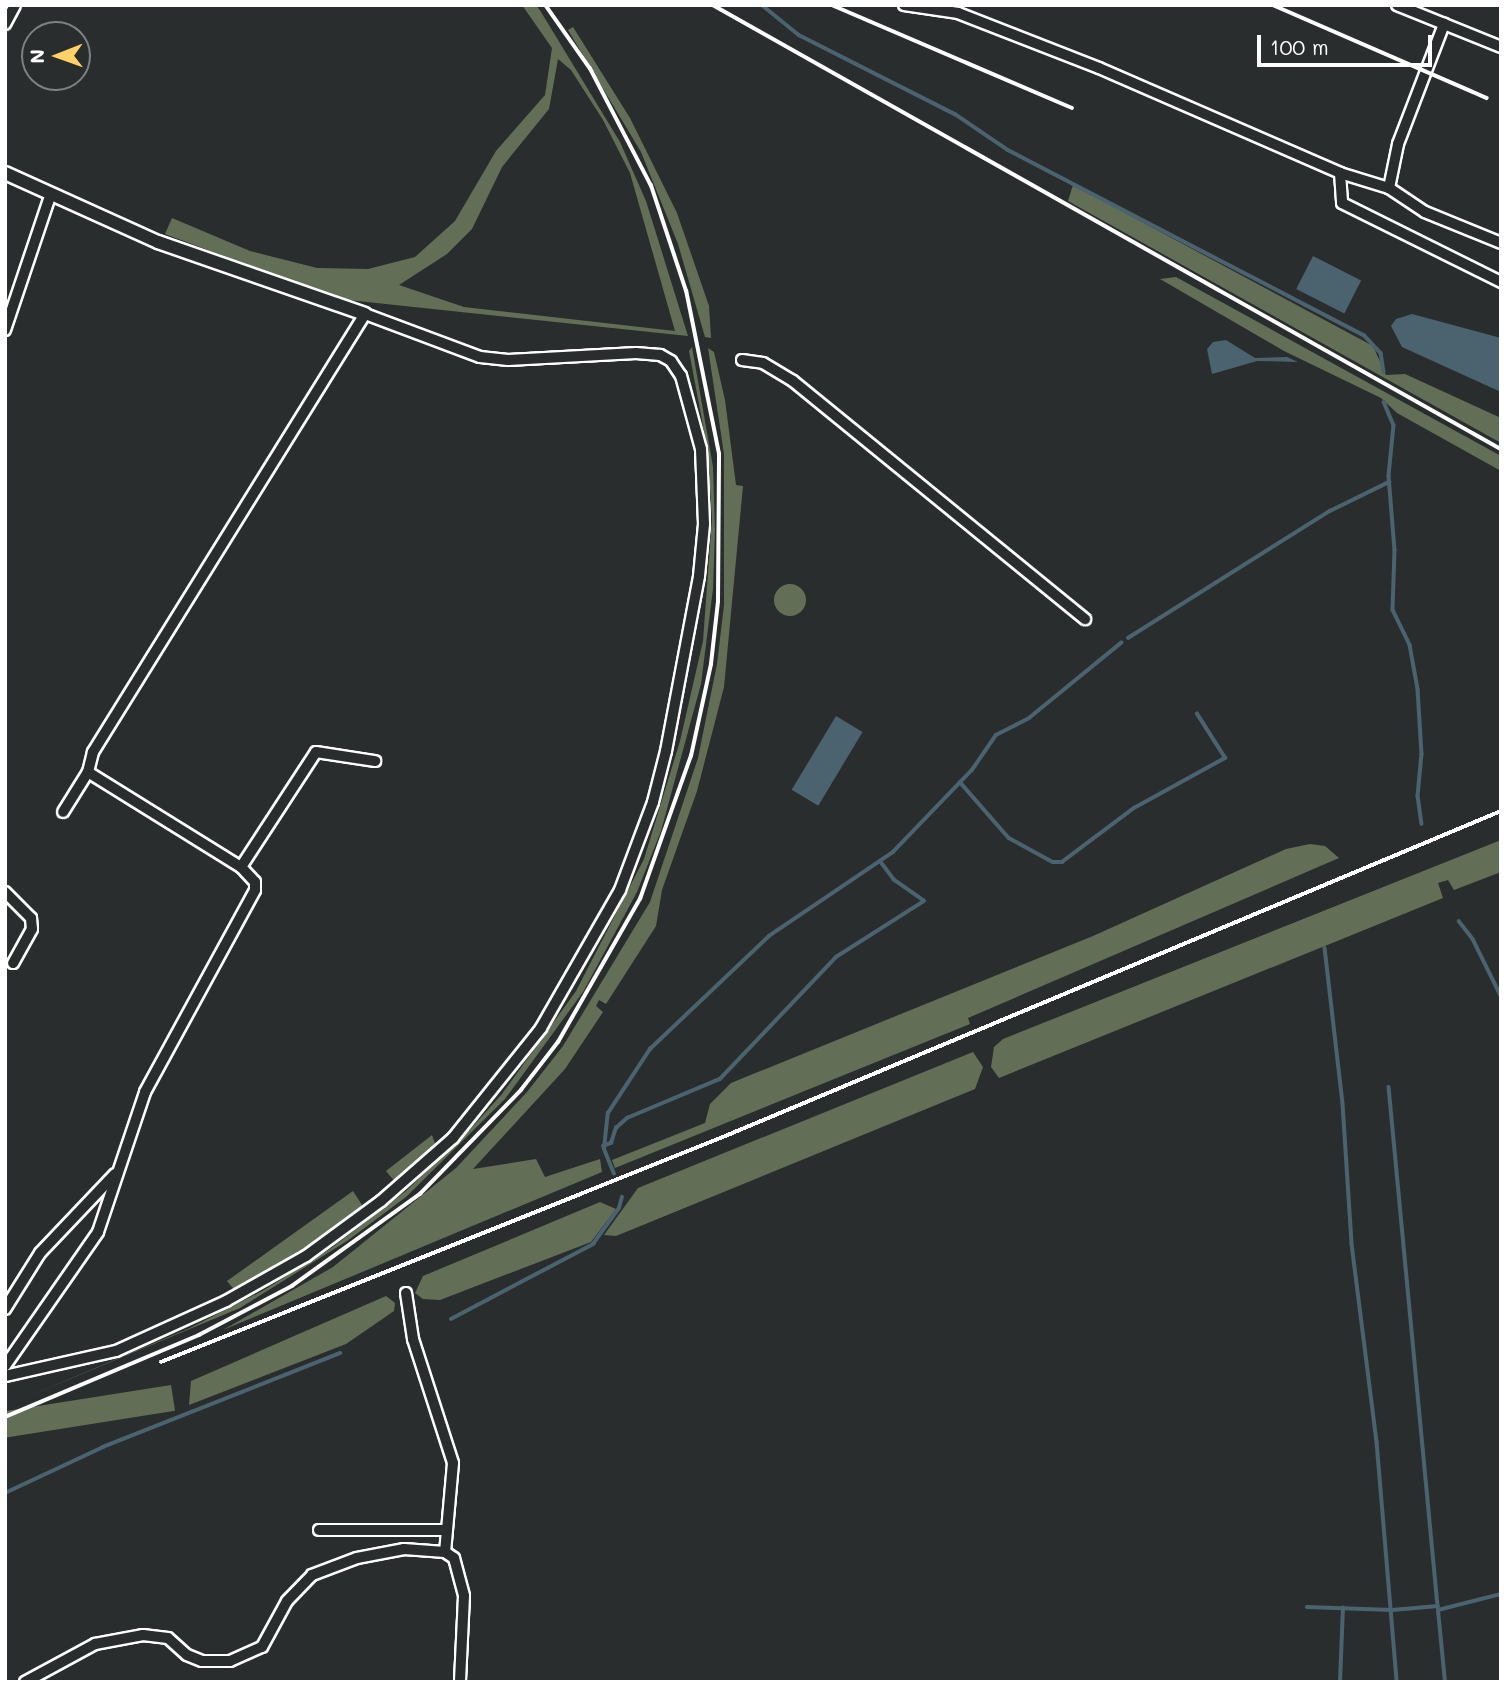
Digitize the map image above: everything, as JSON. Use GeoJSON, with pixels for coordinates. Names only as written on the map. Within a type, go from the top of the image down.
{"type":"FeatureCollection","features":[{"type":"Feature","properties":{"kind":"street"},"geometry":{"type":"LineString","coordinates":[[5,24],[15,5]]}},
{"type":"Feature","properties":{"kind":"street"},"geometry":{"type":"LineString","coordinates":[[904,5],[940,8],[958,13],[1099,68],[1340,173],[1389,188],[1425,212],[1501,243]]}},
{"type":"Feature","properties":{"kind":"street"},"geometry":{"type":"LineString","coordinates":[[1397,5],[1501,47]]}},
{"type":"Feature","properties":{"kind":"street"},"geometry":{"type":"LineString","coordinates":[[1389,188],[1398,144],[1444,24]]}},
{"type":"Feature","properties":{"kind":"street"},"geometry":{"type":"LineString","coordinates":[[5,173],[50,196],[158,242],[480,356],[508,360],[594,354],[660,355],[681,376],[701,449],[703,551],[666,751],[636,852],[593,943],[541,1028],[453,1138],[381,1201],[284,1269],[203,1311],[116,1351],[5,1376]]}},
{"type":"Feature","properties":{"kind":"street"},"geometry":{"type":"LineString","coordinates":[[1340,173],[1342,203],[1501,282]]}},
{"type":"Feature","properties":{"kind":"street"},"geometry":{"type":"LineString","coordinates":[[5,330],[50,196]]}},
{"type":"Feature","properties":{"kind":"street"},"geometry":{"type":"LineString","coordinates":[[63,812],[88,772],[93,752],[365,314]]}},
{"type":"Feature","properties":{"kind":"street"},"geometry":{"type":"LineString","coordinates":[[742,360],[763,363],[793,381],[1085,619]]}},
{"type":"Feature","properties":{"kind":"street"},"geometry":{"type":"LineString","coordinates":[[240,867],[316,752],[375,761]]}},
{"type":"Feature","properties":{"kind":"street"},"geometry":{"type":"LineString","coordinates":[[5,1366],[98,1232],[117,1172],[165,1050],[255,890],[255,882],[240,867],[88,772]]}},
{"type":"Feature","properties":{"kind":"street"},"geometry":{"type":"LineString","coordinates":[[5,892],[25,907],[31,918],[32,929],[13,963]]}},
{"type":"Feature","properties":{"kind":"street"},"geometry":{"type":"LineString","coordinates":[[5,1309],[40,1254],[117,1172]]}},
{"type":"Feature","properties":{"kind":"street"},"geometry":{"type":"LineString","coordinates":[[406,1293],[413,1339],[453,1463],[445,1552]]}},
{"type":"Feature","properties":{"kind":"street"},"geometry":{"type":"LineString","coordinates":[[319,1530],[447,1530]]}},
{"type":"Feature","properties":{"kind":"street"},"geometry":{"type":"LineString","coordinates":[[25,1682],[95,1644],[143,1635],[168,1637],[187,1655],[202,1661],[230,1661],[262,1647],[287,1601],[312,1575],[356,1558],[404,1549],[445,1552],[454,1558],[464,1596],[460,1682]]}},
{"type":"Feature","properties":{"kind":"green space"},"geometry":{"type":"Polygon","coordinates":[[[522,5],[536,5],[620,142],[646,201],[688,336],[339,299],[165,234],[172,218],[250,251],[317,268],[368,269],[415,257],[455,221],[496,151],[545,95],[552,48],[522,5]],[[558,59],[549,109],[502,167],[472,229],[447,254],[399,285],[464,307],[675,331],[630,173],[603,120],[571,70],[558,59]]]}},
{"type":"Feature","properties":{"kind":"green space"},"geometry":{"type":"Polygon","coordinates":[[[573,27],[630,118],[677,213],[709,306],[711,338],[705,337],[678,244],[641,152],[568,30],[573,27]]]}},
{"type":"Feature","properties":{"kind":"green space"},"geometry":{"type":"Polygon","coordinates":[[[1073,185],[1373,346],[1386,375],[1405,374],[1501,418],[1501,443],[1068,201],[1073,185]]]}},
{"type":"Feature","properties":{"kind":"green space"},"geometry":{"type":"Polygon","coordinates":[[[1176,277],[1501,456],[1501,471],[1397,413],[1381,398],[1284,351],[1160,279],[1176,277]]]}},
{"type":"Feature","properties":{"kind":"green space"},"geometry":{"type":"Polygon","coordinates":[[[692,347],[713,467],[715,530],[713,589],[701,684],[661,831],[637,892],[583,992],[505,1099],[406,1197],[347,1241],[240,1308],[22,1399],[190,1328],[264,1290],[330,1249],[406,1191],[465,1135],[502,1094],[576,991],[644,859],[680,741],[703,641],[712,518],[707,447],[689,351],[692,347]]]}},
{"type":"Feature","properties":{"kind":"green space"},"geometry":{"type":"Polygon","coordinates":[[[708,348],[714,352],[725,400],[736,485],[743,486],[724,687],[697,791],[662,890],[656,926],[606,1004],[599,1000],[596,1006],[603,1012],[565,1069],[473,1169],[536,1159],[545,1177],[600,1159],[602,1172],[223,1330],[333,1267],[456,1168],[527,1092],[563,1046],[650,902],[698,758],[717,664],[724,605],[724,454],[708,348]]]}},
{"type":"Feature","properties":{"kind":"green space"},"geometry":{"type":"Polygon","coordinates":[[[790,584],[801,589],[806,600],[801,611],[790,616],[779,611],[774,600],[779,589],[790,584]]]}},
{"type":"Feature","properties":{"kind":"green space"},"geometry":{"type":"Polygon","coordinates":[[[1501,840],[1501,872],[1454,890],[1448,880],[1438,883],[1443,898],[999,1078],[991,1067],[994,1047],[1003,1039],[1501,840]]]}},
{"type":"Feature","properties":{"kind":"green space"},"geometry":{"type":"Polygon","coordinates":[[[1310,844],[1325,846],[1339,858],[968,1018],[970,1024],[615,1168],[612,1160],[705,1123],[710,1104],[731,1083],[1093,936],[1286,849],[1310,844]]]}},
{"type":"Feature","properties":{"kind":"green space"},"geometry":{"type":"Polygon","coordinates":[[[973,1052],[983,1067],[975,1089],[616,1236],[604,1235],[638,1188],[973,1052]]]}},
{"type":"Feature","properties":{"kind":"green space"},"geometry":{"type":"Polygon","coordinates":[[[432,1135],[436,1147],[396,1183],[386,1171],[432,1135]]]}},
{"type":"Feature","properties":{"kind":"green space"},"geometry":{"type":"Polygon","coordinates":[[[353,1191],[362,1205],[356,1214],[260,1278],[235,1290],[227,1281],[353,1191]]]}},
{"type":"Feature","properties":{"kind":"green space"},"geometry":{"type":"Polygon","coordinates":[[[600,1202],[616,1209],[591,1242],[440,1300],[423,1299],[415,1293],[423,1276],[600,1202]]]}},
{"type":"Feature","properties":{"kind":"green space"},"geometry":{"type":"Polygon","coordinates":[[[386,1296],[395,1303],[394,1311],[346,1344],[189,1405],[191,1381],[386,1296]]]}},
{"type":"Feature","properties":{"kind":"green space"},"geometry":{"type":"Polygon","coordinates":[[[171,1385],[175,1411],[5,1438],[5,1411],[171,1385]]]}},
{"type":"Feature","properties":{"kind":"water"},"geometry":{"type":"Polygon","coordinates":[[[1313,256],[1361,281],[1344,313],[1296,289],[1313,256]]]}},
{"type":"Feature","properties":{"kind":"water"},"geometry":{"type":"Polygon","coordinates":[[[1412,314],[1501,338],[1501,392],[1402,347],[1391,326],[1396,319],[1412,314]]]}},
{"type":"Feature","properties":{"kind":"water"},"geometry":{"type":"Polygon","coordinates":[[[1226,340],[1255,358],[1287,357],[1298,362],[1257,361],[1212,374],[1207,349],[1213,342],[1226,340]]]}},
{"type":"Feature","properties":{"kind":"water"},"geometry":{"type":"Polygon","coordinates":[[[836,716],[863,732],[818,806],[792,790],[836,716]]]}},
{"type":"Feature","properties":{"kind":"waterway"},"geometry":{"type":"LineString","coordinates":[[762,5],[799,35],[955,114],[1008,150],[1364,335],[1381,353],[1384,372]]}},
{"type":"Feature","properties":{"kind":"waterway"},"geometry":{"type":"LineString","coordinates":[[1384,402],[1394,425],[1389,476],[1395,550],[1393,610],[1410,645],[1418,689],[1422,754],[1418,796],[1422,824]]}},
{"type":"Feature","properties":{"kind":"waterway"},"geometry":{"type":"LineString","coordinates":[[1128,638],[1330,511],[1389,482]]}},
{"type":"Feature","properties":{"kind":"waterway"},"geometry":{"type":"LineString","coordinates":[[614,1174],[604,1149],[608,1113],[650,1049],[769,936],[893,852],[972,770],[996,735],[1029,718],[1121,643]]}},
{"type":"Feature","properties":{"kind":"waterway"},"geometry":{"type":"LineString","coordinates":[[960,782],[1009,838],[1053,862],[1062,862],[1134,808],[1225,758],[1197,714]]}},
{"type":"Feature","properties":{"kind":"waterway"},"geometry":{"type":"LineString","coordinates":[[603,1146],[611,1143],[616,1128],[627,1118],[720,1079],[836,957],[924,901],[894,880],[881,863]]}},
{"type":"Feature","properties":{"kind":"waterway"},"geometry":{"type":"LineString","coordinates":[[1459,921],[1473,939],[1501,996]]}},
{"type":"Feature","properties":{"kind":"waterway"},"geometry":{"type":"LineString","coordinates":[[1325,948],[1343,1104],[1352,1244],[1377,1442],[1397,1682]]}},
{"type":"Feature","properties":{"kind":"waterway"},"geometry":{"type":"LineString","coordinates":[[1389,1087],[1438,1606]]}},
{"type":"Feature","properties":{"kind":"waterway"},"geometry":{"type":"LineString","coordinates":[[451,1319],[593,1244],[619,1208],[622,1197]]}},
{"type":"Feature","properties":{"kind":"waterway"},"geometry":{"type":"LineString","coordinates":[[5,1493],[103,1447],[340,1353]]}},
{"type":"Feature","properties":{"kind":"waterway"},"geometry":{"type":"LineString","coordinates":[[1445,1682],[1438,1610],[1501,1594]]}},
{"type":"Feature","properties":{"kind":"waterway"},"geometry":{"type":"LineString","coordinates":[[1307,1607],[1392,1610],[1438,1606]]}},
{"type":"Feature","properties":{"kind":"waterway"},"geometry":{"type":"LineString","coordinates":[[1340,1682],[1343,1608]]}},
{"type":"Feature","properties":{"kind":"railway"},"geometry":{"type":"LineString","coordinates":[[5,1417],[199,1335],[292,1286],[420,1194],[521,1090],[558,1042],[640,899],[691,756],[711,664],[718,602],[719,454],[686,291],[651,186],[590,69],[545,5]]}},
{"type":"Feature","properties":{"kind":"railway"},"geometry":{"type":"LineString","coordinates":[[713,5],[1501,449]]}},
{"type":"Feature","properties":{"kind":"railway"},"geometry":{"type":"LineString","coordinates":[[832,5],[1072,108]]}},
{"type":"Feature","properties":{"kind":"railway"},"geometry":{"type":"LineString","coordinates":[[1273,5],[1487,98]]}},
{"type":"Feature","properties":{"kind":"railway"},"geometry":{"type":"LineString","coordinates":[[161,1362],[723,1137],[1501,811]]}}]}
